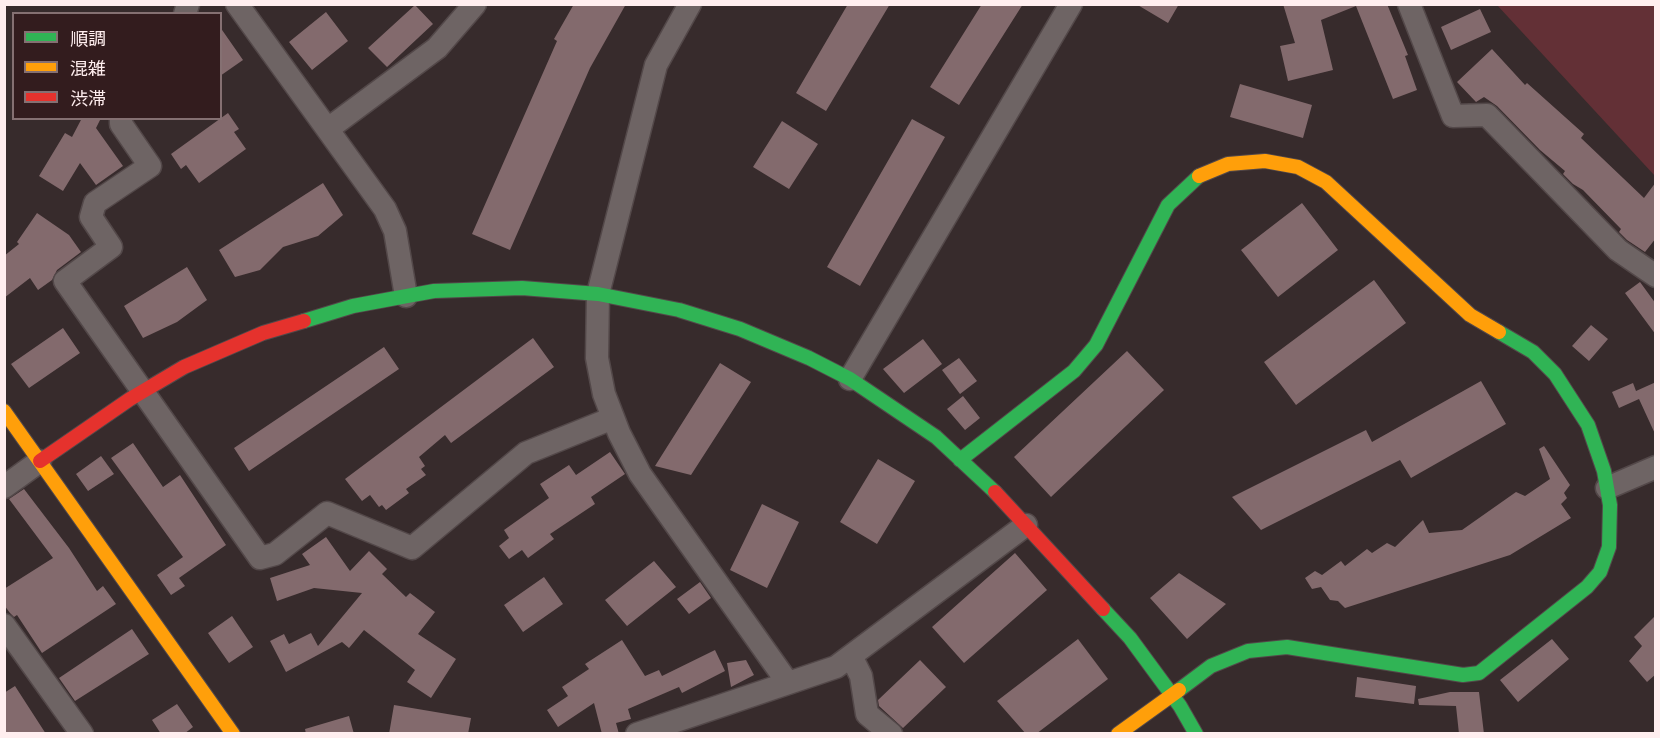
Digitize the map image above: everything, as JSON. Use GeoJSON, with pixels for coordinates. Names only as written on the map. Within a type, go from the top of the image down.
{"type":"FeatureCollection","features":[{"type":"Feature","properties":{"kind":"street"},"geometry":{"type":"LineString","coordinates":[[237,4],[386,209],[395,231],[406,296]]}},
{"type":"Feature","properties":{"kind":"street"},"geometry":{"type":"LineString","coordinates":[[328,129],[436,48],[475,4]]}},
{"type":"Feature","properties":{"kind":"street"},"geometry":{"type":"LineString","coordinates":[[690,4],[656,66],[598,294],[597,358],[604,394],[640,474],[788,683]]}},
{"type":"Feature","properties":{"kind":"street"},"geometry":{"type":"LineString","coordinates":[[850,380],[1071,4]]}},
{"type":"Feature","properties":{"kind":"street"},"geometry":{"type":"LineString","coordinates":[[1409,4],[1453,116],[1487,115],[1618,250],[1656,276]]}},
{"type":"Feature","properties":{"kind":"street"},"geometry":{"type":"LineString","coordinates":[[121,120],[121,124],[150,166],[95,203],[91,217],[111,247],[64,281],[260,558],[275,554],[327,513],[412,548],[526,453],[613,418]]}},
{"type":"Feature","properties":{"kind":"street"},"geometry":{"type":"LineString","coordinates":[[960,460],[1074,371],[1081,363],[1095,345],[1168,206],[1198,177],[1228,164],[1265,161],[1298,167],[1326,182],[1470,315],[1533,352],[1555,374],[1583,417],[1604,471],[1610,505],[1609,547],[1600,572],[1587,587],[1479,673],[1463,675],[1287,647],[1248,651],[1211,666],[1118,734]]}},
{"type":"Feature","properties":{"kind":"street"},"geometry":{"type":"LineString","coordinates":[[4,488],[142,392],[184,367],[263,333],[353,306],[434,291],[522,288],[598,294],[679,310],[740,329],[850,380],[936,437],[1026,525],[1130,638],[1172,694],[1196,734]]}},
{"type":"Feature","properties":{"kind":"street"},"geometry":{"type":"LineString","coordinates":[[4,411],[233,734]]}},
{"type":"Feature","properties":{"kind":"street"},"geometry":{"type":"LineString","coordinates":[[1607,488],[1656,467]]}},
{"type":"Feature","properties":{"kind":"street"},"geometry":{"type":"LineString","coordinates":[[637,734],[836,667],[1026,525]]}},
{"type":"Feature","properties":{"kind":"street"},"geometry":{"type":"LineString","coordinates":[[4,625],[82,734]]}},
{"type":"Feature","properties":{"kind":"street"},"geometry":{"type":"LineString","coordinates":[[851,656],[861,676],[867,714],[891,734]]}},
{"type":"Feature","properties":{"kind":"shaded area"},"geometry":{"type":"Polygon","coordinates":[[[1497,5],[1655,5],[1655,176],[1497,5]]]}},
{"type":"Feature","properties":{"kind":"building"},"geometry":{"type":"Polygon","coordinates":[[[574,4],[626,4],[590,68],[510,250],[472,234],[557,41],[554,39],[574,4]]]}},
{"type":"Feature","properties":{"kind":"building"},"geometry":{"type":"Polygon","coordinates":[[[848,4],[890,4],[826,111],[796,93],[848,4]]]}},
{"type":"Feature","properties":{"kind":"building"},"geometry":{"type":"Polygon","coordinates":[[[982,4],[1023,4],[959,105],[930,87],[982,4]]]}},
{"type":"Feature","properties":{"kind":"building"},"geometry":{"type":"Polygon","coordinates":[[[1136,4],[1179,4],[1168,23],[1136,4]]]}},
{"type":"Feature","properties":{"kind":"building"},"geometry":{"type":"Polygon","coordinates":[[[1283,4],[1387,4],[1408,55],[1405,56],[1417,90],[1393,99],[1356,6],[1321,20],[1333,70],[1288,81],[1280,46],[1295,43],[1283,4]]]}},
{"type":"Feature","properties":{"kind":"building"},"geometry":{"type":"Polygon","coordinates":[[[415,5],[433,24],[387,67],[368,48],[415,5]]]}},
{"type":"Feature","properties":{"kind":"building"},"geometry":{"type":"Polygon","coordinates":[[[1480,9],[1491,32],[1451,50],[1441,27],[1480,9]]]}},
{"type":"Feature","properties":{"kind":"building"},"geometry":{"type":"Polygon","coordinates":[[[326,12],[348,41],[312,70],[289,42],[326,12]]]}},
{"type":"Feature","properties":{"kind":"building"},"geometry":{"type":"Polygon","coordinates":[[[222,30],[243,60],[222,75],[222,30]]]}},
{"type":"Feature","properties":{"kind":"building"},"geometry":{"type":"Polygon","coordinates":[[[1492,49],[1525,85],[1527,83],[1584,134],[1581,138],[1644,198],[1656,182],[1656,238],[1645,252],[1627,240],[1619,232],[1621,229],[1583,190],[1563,174],[1565,171],[1540,150],[1497,106],[1484,97],[1476,102],[1457,82],[1492,49]]]}},
{"type":"Feature","properties":{"kind":"building"},"geometry":{"type":"Polygon","coordinates":[[[1240,84],[1312,105],[1303,138],[1230,117],[1240,84]]]}},
{"type":"Feature","properties":{"kind":"building"},"geometry":{"type":"Polygon","coordinates":[[[228,113],[239,129],[234,132],[246,149],[199,183],[186,165],[181,169],[171,154],[218,120],[222,120],[228,113]]]}},
{"type":"Feature","properties":{"kind":"building"},"geometry":{"type":"Polygon","coordinates":[[[912,119],[945,137],[860,286],[827,267],[912,119]]]}},
{"type":"Feature","properties":{"kind":"building"},"geometry":{"type":"Polygon","coordinates":[[[81,120],[100,120],[96,128],[123,166],[96,185],[80,163],[63,191],[39,176],[65,133],[72,137],[81,120]]]}},
{"type":"Feature","properties":{"kind":"building"},"geometry":{"type":"Polygon","coordinates":[[[782,121],[818,144],[789,189],[753,167],[782,121]]]}},
{"type":"Feature","properties":{"kind":"building"},"geometry":{"type":"Polygon","coordinates":[[[323,183],[343,215],[318,236],[283,247],[260,270],[235,277],[219,250],[323,183]]]}},
{"type":"Feature","properties":{"kind":"building"},"geometry":{"type":"Polygon","coordinates":[[[1302,203],[1338,250],[1278,297],[1241,250],[1302,203]]]}},
{"type":"Feature","properties":{"kind":"building"},"geometry":{"type":"Polygon","coordinates":[[[37,213],[69,235],[81,252],[57,270],[52,280],[38,290],[30,278],[4,298],[4,256],[19,244],[17,242],[37,213]]]}},
{"type":"Feature","properties":{"kind":"building"},"geometry":{"type":"Polygon","coordinates":[[[187,267],[207,300],[177,322],[143,338],[124,306],[187,267]]]}},
{"type":"Feature","properties":{"kind":"building"},"geometry":{"type":"Polygon","coordinates":[[[1374,280],[1406,323],[1296,405],[1264,362],[1374,280]]]}},
{"type":"Feature","properties":{"kind":"building"},"geometry":{"type":"Polygon","coordinates":[[[1640,282],[1656,304],[1656,335],[1625,293],[1640,282]]]}},
{"type":"Feature","properties":{"kind":"building"},"geometry":{"type":"Polygon","coordinates":[[[1591,325],[1608,339],[1589,361],[1572,346],[1591,325]]]}},
{"type":"Feature","properties":{"kind":"building"},"geometry":{"type":"Polygon","coordinates":[[[63,328],[80,353],[29,388],[11,364],[63,328]]]}},
{"type":"Feature","properties":{"kind":"building"},"geometry":{"type":"Polygon","coordinates":[[[533,338],[554,367],[451,443],[445,435],[419,457],[425,466],[421,469],[426,475],[406,489],[409,493],[386,510],[382,505],[379,507],[370,495],[362,501],[345,479],[533,338]]]}},
{"type":"Feature","properties":{"kind":"building"},"geometry":{"type":"Polygon","coordinates":[[[923,339],[942,364],[904,393],[883,369],[923,339]]]}},
{"type":"Feature","properties":{"kind":"building"},"geometry":{"type":"Polygon","coordinates":[[[384,347],[399,369],[249,471],[234,448],[384,347]]]}},
{"type":"Feature","properties":{"kind":"building"},"geometry":{"type":"Polygon","coordinates":[[[1127,351],[1164,390],[1051,497],[1014,457],[1127,351]]]}},
{"type":"Feature","properties":{"kind":"building"},"geometry":{"type":"Polygon","coordinates":[[[959,358],[977,381],[960,394],[942,370],[959,358]]]}},
{"type":"Feature","properties":{"kind":"building"},"geometry":{"type":"Polygon","coordinates":[[[720,363],[751,382],[691,475],[655,466],[720,363]]]}},
{"type":"Feature","properties":{"kind":"building"},"geometry":{"type":"Polygon","coordinates":[[[1481,381],[1506,424],[1411,478],[1400,460],[1261,530],[1232,497],[1366,430],[1372,442],[1481,381]]]}},
{"type":"Feature","properties":{"kind":"building"},"geometry":{"type":"Polygon","coordinates":[[[1656,382],[1656,436],[1639,399],[1619,408],[1612,392],[1633,383],[1636,391],[1656,382]]]}},
{"type":"Feature","properties":{"kind":"building"},"geometry":{"type":"Polygon","coordinates":[[[963,396],[980,418],[965,430],[947,409],[963,396]]]}},
{"type":"Feature","properties":{"kind":"building"},"geometry":{"type":"Polygon","coordinates":[[[133,443],[163,487],[180,475],[226,545],[179,578],[185,586],[171,595],[157,575],[183,557],[111,458],[133,443]]]}},
{"type":"Feature","properties":{"kind":"building"},"geometry":{"type":"Polygon","coordinates":[[[1544,446],[1570,485],[1564,493],[1567,498],[1561,504],[1571,518],[1510,555],[1345,608],[1338,601],[1330,600],[1321,587],[1312,589],[1305,578],[1315,571],[1322,575],[1341,561],[1345,566],[1367,549],[1372,553],[1387,543],[1395,547],[1423,520],[1429,533],[1462,530],[1516,492],[1525,496],[1550,479],[1539,449],[1544,446]]]}},
{"type":"Feature","properties":{"kind":"building"},"geometry":{"type":"Polygon","coordinates":[[[610,452],[625,474],[591,497],[595,504],[550,534],[554,539],[528,558],[522,550],[509,559],[499,546],[509,538],[504,530],[549,498],[540,484],[569,465],[576,475],[610,452]]]}},
{"type":"Feature","properties":{"kind":"building"},"geometry":{"type":"Polygon","coordinates":[[[101,456],[114,474],[88,491],[76,474],[101,456]]]}},
{"type":"Feature","properties":{"kind":"building"},"geometry":{"type":"Polygon","coordinates":[[[878,459],[915,481],[877,544],[840,522],[878,459]]]}},
{"type":"Feature","properties":{"kind":"building"},"geometry":{"type":"Polygon","coordinates":[[[24,489],[69,548],[97,591],[103,586],[116,604],[42,653],[17,615],[14,617],[4,605],[4,589],[53,558],[9,499],[24,489]]]}},
{"type":"Feature","properties":{"kind":"building"},"geometry":{"type":"Polygon","coordinates":[[[762,504],[799,522],[767,588],[730,570],[762,504]]]}},
{"type":"Feature","properties":{"kind":"building"},"geometry":{"type":"Polygon","coordinates":[[[326,537],[350,571],[369,551],[387,569],[382,574],[406,597],[410,593],[435,612],[418,634],[456,659],[431,698],[407,682],[415,670],[364,630],[349,648],[342,642],[286,672],[270,641],[284,634],[289,644],[311,633],[318,646],[362,593],[314,588],[277,601],[270,578],[310,565],[302,554],[326,537]]]}},
{"type":"Feature","properties":{"kind":"building"},"geometry":{"type":"Polygon","coordinates":[[[1015,553],[1047,590],[964,663],[932,627],[1015,553]]]}},
{"type":"Feature","properties":{"kind":"building"},"geometry":{"type":"Polygon","coordinates":[[[654,561],[676,587],[627,626],[605,600],[654,561]]]}},
{"type":"Feature","properties":{"kind":"building"},"geometry":{"type":"Polygon","coordinates":[[[1179,573],[1226,604],[1187,639],[1150,598],[1179,573]]]}},
{"type":"Feature","properties":{"kind":"building"},"geometry":{"type":"Polygon","coordinates":[[[544,577],[563,604],[523,632],[504,605],[544,577]]]}},
{"type":"Feature","properties":{"kind":"building"},"geometry":{"type":"Polygon","coordinates":[[[700,582],[711,598],[689,614],[677,599],[700,582]]]}},
{"type":"Feature","properties":{"kind":"building"},"geometry":{"type":"Polygon","coordinates":[[[1656,615],[1656,674],[1647,682],[1629,661],[1642,646],[1634,637],[1656,615]]]}},
{"type":"Feature","properties":{"kind":"building"},"geometry":{"type":"Polygon","coordinates":[[[232,616],[253,647],[229,663],[208,633],[232,616]]]}},
{"type":"Feature","properties":{"kind":"building"},"geometry":{"type":"Polygon","coordinates":[[[132,629],[149,654],[75,701],[59,678],[132,629]]]}},
{"type":"Feature","properties":{"kind":"building"},"geometry":{"type":"Polygon","coordinates":[[[1078,639],[1108,679],[1036,734],[1026,734],[997,701],[1078,639]]]}},
{"type":"Feature","properties":{"kind":"building"},"geometry":{"type":"Polygon","coordinates":[[[1552,639],[1569,659],[1518,702],[1500,680],[1552,639]]]}},
{"type":"Feature","properties":{"kind":"building"},"geometry":{"type":"Polygon","coordinates":[[[622,640],[645,676],[659,670],[662,676],[715,650],[725,671],[682,693],[679,687],[628,709],[631,719],[616,723],[619,734],[602,734],[594,703],[558,727],[547,710],[568,696],[562,687],[589,669],[585,664],[622,640]]]}},
{"type":"Feature","properties":{"kind":"building"},"geometry":{"type":"Polygon","coordinates":[[[746,660],[754,675],[731,687],[727,663],[746,660]]]}},
{"type":"Feature","properties":{"kind":"building"},"geometry":{"type":"Polygon","coordinates":[[[920,660],[946,687],[903,728],[879,706],[878,700],[920,660]]]}},
{"type":"Feature","properties":{"kind":"building"},"geometry":{"type":"Polygon","coordinates":[[[1357,677],[1416,686],[1414,704],[1355,697],[1357,677]]]}},
{"type":"Feature","properties":{"kind":"building"},"geometry":{"type":"Polygon","coordinates":[[[15,686],[46,734],[4,734],[4,693],[15,686]]]}},
{"type":"Feature","properties":{"kind":"building"},"geometry":{"type":"Polygon","coordinates":[[[1450,692],[1479,692],[1484,734],[1459,734],[1456,706],[1419,705],[1418,699],[1450,692]]]}},
{"type":"Feature","properties":{"kind":"building"},"geometry":{"type":"Polygon","coordinates":[[[177,704],[193,727],[184,734],[161,734],[152,720],[177,704]]]}},
{"type":"Feature","properties":{"kind":"building"},"geometry":{"type":"Polygon","coordinates":[[[394,705],[471,718],[468,734],[389,734],[394,705]]]}},
{"type":"Feature","properties":{"kind":"building"},"geometry":{"type":"Polygon","coordinates":[[[349,716],[354,734],[306,734],[305,729],[349,716]]]}},
{"type":"Feature","properties":{"kind":"traffic: fast"},"geometry":{"type":"LineString","coordinates":[[960,460],[1074,371],[1096,345],[1168,205],[1199,176]]}},
{"type":"Feature","properties":{"kind":"traffic: fast"},"geometry":{"type":"LineString","coordinates":[[304,321],[353,306],[434,291],[522,288],[598,294],[679,310],[740,329],[809,358],[850,379],[936,437],[995,492]]}},
{"type":"Feature","properties":{"kind":"traffic: fast"},"geometry":{"type":"LineString","coordinates":[[1179,690],[1211,666],[1248,651],[1287,647],[1463,675],[1479,673],[1587,587],[1600,572],[1609,547],[1610,505],[1604,471],[1588,425],[1555,374],[1533,352],[1499,332]]}},
{"type":"Feature","properties":{"kind":"traffic: fast"},"geometry":{"type":"LineString","coordinates":[[1103,609],[1130,638],[1180,706],[1196,734]]}},
{"type":"Feature","properties":{"kind":"traffic: slow"},"geometry":{"type":"LineString","coordinates":[[1199,176],[1228,164],[1265,161],[1298,167],[1326,182],[1470,315],[1499,332]]}},
{"type":"Feature","properties":{"kind":"traffic: slow"},"geometry":{"type":"LineString","coordinates":[[4,411],[233,734]]}},
{"type":"Feature","properties":{"kind":"traffic: slow"},"geometry":{"type":"LineString","coordinates":[[1118,734],[1179,690]]}},
{"type":"Feature","properties":{"kind":"traffic: jam"},"geometry":{"type":"LineString","coordinates":[[40,461],[130,399],[184,367],[263,333],[304,321]]}},
{"type":"Feature","properties":{"kind":"traffic: jam"},"geometry":{"type":"LineString","coordinates":[[995,492],[1103,609]]}}]}
